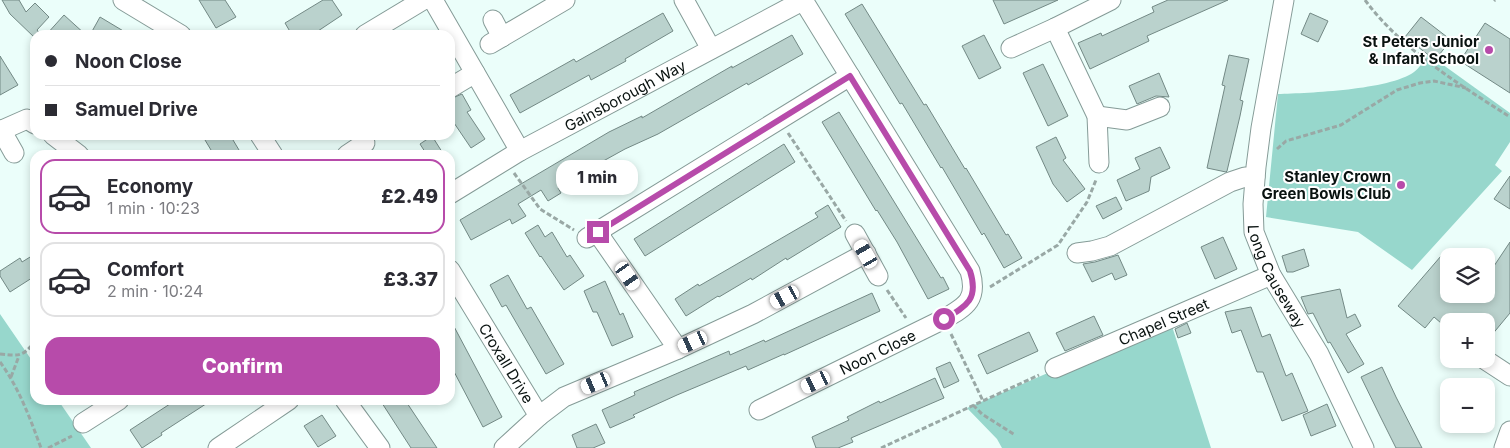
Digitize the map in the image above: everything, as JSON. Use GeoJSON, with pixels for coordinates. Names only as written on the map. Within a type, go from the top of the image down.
{"type":"FeatureCollection","features":[{"type":"Feature","properties":{"kind":"street"},"geometry":{"type":"LineString","coordinates":[[123,0],[149,7],[175,30]]}},
{"type":"Feature","properties":{"kind":"street"},"geometry":{"type":"LineString","coordinates":[[373,30],[423,0]]}},
{"type":"Feature","properties":{"kind":"street"},"geometry":{"type":"LineString","coordinates":[[433,0],[450,30]]}},
{"type":"Feature","properties":{"kind":"street"},"geometry":{"type":"LineString","coordinates":[[493,20],[496,40],[565,0]]}},
{"type":"Feature","properties":{"kind":"street"},"geometry":{"type":"LineString","coordinates":[[684,0],[711,49]]}},
{"type":"Feature","properties":{"kind":"street"},"geometry":{"type":"LineString","coordinates":[[803,0],[970,271],[974,284],[972,298]]}},
{"type":"Feature","properties":{"kind":"street","name":"Gainsborough Way"},"geometry":{"type":"LineString","coordinates":[[455,191],[512,156],[803,0]]}},
{"type":"Feature","properties":{"kind":"street"},"geometry":{"type":"LineString","coordinates":[[1011,48],[1111,0]]}},
{"type":"Feature","properties":{"kind":"street","name":"Long Causeway"},"geometry":{"type":"LineString","coordinates":[[1284,0],[1255,172],[1254,232],[1271,275],[1319,354],[1364,448]]}},
{"type":"Feature","properties":{"kind":"street"},"geometry":{"type":"LineString","coordinates":[[1055,28],[1097,116],[1099,163]]}},
{"type":"Feature","properties":{"kind":"street"},"geometry":{"type":"LineString","coordinates":[[455,38],[475,72],[512,156]]}},
{"type":"Feature","properties":{"kind":"street"},"geometry":{"type":"LineString","coordinates":[[455,85],[475,72]]}},
{"type":"Feature","properties":{"kind":"street"},"geometry":{"type":"LineString","coordinates":[[678,349],[592,235],[850,76]]}},
{"type":"Feature","properties":{"kind":"street"},"geometry":{"type":"LineString","coordinates":[[1097,116],[1127,120],[1160,107]]}},
{"type":"Feature","properties":{"kind":"street"},"geometry":{"type":"LineString","coordinates":[[14,153],[0,131],[27,119],[30,121]]}},
{"type":"Feature","properties":{"kind":"street"},"geometry":{"type":"LineString","coordinates":[[60,140],[72,150]]}},
{"type":"Feature","properties":{"kind":"street"},"geometry":{"type":"LineString","coordinates":[[354,150],[365,143]]}},
{"type":"Feature","properties":{"kind":"street"},"geometry":{"type":"LineString","coordinates":[[1077,253],[1110,246],[1230,182],[1255,172]]}},
{"type":"Feature","properties":{"kind":"street"},"geometry":{"type":"LineString","coordinates":[[855,234],[878,276]]}},
{"type":"Feature","properties":{"kind":"street"},"geometry":{"type":"LineString","coordinates":[[539,416],[564,397],[678,349],[753,314],[866,254]]}},
{"type":"Feature","properties":{"kind":"street","name":"Chapel Street"},"geometry":{"type":"LineString","coordinates":[[1055,368],[1271,275]]}},
{"type":"Feature","properties":{"kind":"street","name":"Croxall Drive"},"geometry":{"type":"LineString","coordinates":[[455,278],[539,416],[504,448]]}},
{"type":"Feature","properties":{"kind":"street","name":"Noon Close"},"geometry":{"type":"LineString","coordinates":[[765,410],[944,319],[962,309],[972,298]]}},
{"type":"Feature","properties":{"kind":"street"},"geometry":{"type":"LineString","coordinates":[[1495,366],[1510,376]]}},
{"type":"Feature","properties":{"kind":"street"},"geometry":{"type":"LineString","coordinates":[[83,423],[111,405]]}},
{"type":"Feature","properties":{"kind":"street"},"geometry":{"type":"LineString","coordinates":[[218,448],[282,405]]}},
{"type":"Feature","properties":{"kind":"street"},"geometry":{"type":"LineString","coordinates":[[349,405],[380,448]]}},
{"type":"Feature","properties":{"kind":"street"},"geometry":{"type":"LineString","coordinates":[[1504,448],[1510,430]]}},
{"type":"Feature","properties":{"kind":"path"},"geometry":{"type":"LineString","coordinates":[[1365,0],[1375,13],[1411,47],[1466,88],[1510,117]]}},
{"type":"Feature","properties":{"kind":"path"},"geometry":{"type":"LineString","coordinates":[[1255,172],[1286,141],[1341,125],[1397,90],[1434,81],[1466,88]]}},
{"type":"Feature","properties":{"kind":"path"},"geometry":{"type":"LineString","coordinates":[[778,119],[855,234]]}},
{"type":"Feature","properties":{"kind":"path"},"geometry":{"type":"LineString","coordinates":[[512,156],[540,209],[592,235]]}},
{"type":"Feature","properties":{"kind":"path"},"geometry":{"type":"LineString","coordinates":[[972,298],[1058,245],[1087,202],[1097,176],[1099,163]]}},
{"type":"Feature","properties":{"kind":"path"},"geometry":{"type":"LineString","coordinates":[[878,276],[916,334]]}},
{"type":"Feature","properties":{"kind":"path"},"geometry":{"type":"LineString","coordinates":[[944,319],[983,401]]}},
{"type":"Feature","properties":{"kind":"path"},"geometry":{"type":"LineString","coordinates":[[0,354],[19,356],[30,348]]}},
{"type":"Feature","properties":{"kind":"path"},"geometry":{"type":"LineString","coordinates":[[11,377],[19,356]]}},
{"type":"Feature","properties":{"kind":"path"},"geometry":{"type":"LineString","coordinates":[[0,362],[11,377],[26,408],[41,448]]}},
{"type":"Feature","properties":{"kind":"path"},"geometry":{"type":"LineString","coordinates":[[881,448],[1055,368]]}},
{"type":"Feature","properties":{"kind":"path"},"geometry":{"type":"LineString","coordinates":[[973,405],[982,414],[1014,435]]}},
{"type":"Feature","properties":{"kind":"path"},"geometry":{"type":"LineString","coordinates":[[48,448],[84,430],[83,423]]}},
{"type":"Feature","properties":{"kind":"green space"},"geometry":{"type":"Polygon","coordinates":[[[1428,54],[1510,113],[1510,142],[1495,165],[1502,171],[1412,270],[1358,232],[1266,217],[1278,94],[1309,93],[1368,87],[1387,83],[1414,72],[1420,67],[1428,54]]]}},
{"type":"Feature","properties":{"kind":"green space"},"geometry":{"type":"Polygon","coordinates":[[[0,314],[30,358],[30,405],[61,405],[91,448],[0,448],[0,314]]]}},
{"type":"Feature","properties":{"kind":"green space"},"geometry":{"type":"Polygon","coordinates":[[[1170,320],[1211,448],[1002,448],[997,439],[967,408],[1170,320]]]}},
{"type":"Feature","properties":{"kind":"building"},"geometry":{"type":"Polygon","coordinates":[[[2,0],[19,0],[26,12],[35,3],[49,17],[37,30],[30,30],[30,33],[10,14],[2,0]]]}},
{"type":"Feature","properties":{"kind":"building"},"geometry":{"type":"Polygon","coordinates":[[[199,0],[225,0],[236,17],[216,28],[199,0]]]}},
{"type":"Feature","properties":{"kind":"building"},"geometry":{"type":"Polygon","coordinates":[[[323,0],[332,0],[342,15],[320,30],[289,30],[285,23],[323,0]]]}},
{"type":"Feature","properties":{"kind":"building"},"geometry":{"type":"Polygon","coordinates":[[[993,0],[1058,0],[1004,24],[993,0]]]}},
{"type":"Feature","properties":{"kind":"building"},"geometry":{"type":"Polygon","coordinates":[[[1168,0],[1228,0],[1147,36],[1149,41],[1090,69],[1078,43],[1101,33],[1102,36],[1154,12],[1152,7],[1168,0]]]}},
{"type":"Feature","properties":{"kind":"building"},"geometry":{"type":"Polygon","coordinates":[[[862,4],[1022,258],[1004,268],[984,233],[982,235],[942,167],[902,103],[900,104],[845,14],[862,4]]]}},
{"type":"Feature","properties":{"kind":"building"},"geometry":{"type":"Polygon","coordinates":[[[663,13],[673,31],[625,59],[626,61],[591,80],[589,75],[520,113],[510,95],[574,59],[576,62],[663,13]]]}},
{"type":"Feature","properties":{"kind":"building"},"geometry":{"type":"Polygon","coordinates":[[[1310,13],[1328,21],[1318,42],[1301,34],[1310,13]]]}},
{"type":"Feature","properties":{"kind":"building"},"geometry":{"type":"Polygon","coordinates":[[[64,15],[80,30],[50,30],[64,15]]]}},
{"type":"Feature","properties":{"kind":"building"},"geometry":{"type":"Polygon","coordinates":[[[100,17],[122,30],[93,30],[100,17]]]}},
{"type":"Feature","properties":{"kind":"building"},"geometry":{"type":"Polygon","coordinates":[[[1421,17],[1451,40],[1435,60],[1405,37],[1421,17]]]}},
{"type":"Feature","properties":{"kind":"building","name":"St Peters Junior & Infant School"},"geometry":{"type":"Polygon","coordinates":[[[1485,23],[1510,39],[1510,93],[1460,61],[1485,23]]]}},
{"type":"Feature","properties":{"kind":"building"},"geometry":{"type":"Polygon","coordinates":[[[792,35],[803,54],[748,85],[747,83],[658,134],[625,149],[578,175],[558,188],[561,193],[548,201],[541,190],[518,204],[526,216],[512,224],[510,219],[471,240],[460,220],[609,132],[642,116],[642,118],[732,66],[732,68],[792,35]]]}},
{"type":"Feature","properties":{"kind":"building"},"geometry":{"type":"Polygon","coordinates":[[[984,35],[1001,68],[979,79],[962,46],[984,35]]]}},
{"type":"Feature","properties":{"kind":"building"},"geometry":{"type":"Polygon","coordinates":[[[1229,55],[1249,59],[1240,100],[1243,101],[1240,116],[1226,172],[1207,168],[1225,86],[1222,85],[1229,55]]]}},
{"type":"Feature","properties":{"kind":"building"},"geometry":{"type":"Polygon","coordinates":[[[0,56],[18,85],[0,95],[0,56]]]}},
{"type":"Feature","properties":{"kind":"building"},"geometry":{"type":"Polygon","coordinates":[[[1043,64],[1068,116],[1048,126],[1023,73],[1043,64]]]}},
{"type":"Feature","properties":{"kind":"building"},"geometry":{"type":"Polygon","coordinates":[[[1159,73],[1169,97],[1156,96],[1137,104],[1129,86],[1159,73]]]}},
{"type":"Feature","properties":{"kind":"building"},"geometry":{"type":"Polygon","coordinates":[[[462,94],[471,110],[467,112],[485,139],[471,148],[455,124],[455,97],[462,94]]]}},
{"type":"Feature","properties":{"kind":"building"},"geometry":{"type":"Polygon","coordinates":[[[839,112],[949,289],[928,299],[897,242],[822,122],[839,112]]]}},
{"type":"Feature","properties":{"kind":"building"},"geometry":{"type":"Polygon","coordinates":[[[1056,137],[1066,158],[1063,160],[1085,189],[1067,202],[1053,184],[1036,147],[1056,137]]]}},
{"type":"Feature","properties":{"kind":"building"},"geometry":{"type":"Polygon","coordinates":[[[205,140],[233,140],[239,150],[211,150],[205,140]]]}},
{"type":"Feature","properties":{"kind":"building"},"geometry":{"type":"Polygon","coordinates":[[[426,140],[435,140],[441,150],[424,150],[420,144],[426,140]]]}},
{"type":"Feature","properties":{"kind":"building"},"geometry":{"type":"Polygon","coordinates":[[[784,144],[795,162],[645,256],[634,239],[784,144]]]}},
{"type":"Feature","properties":{"kind":"building"},"geometry":{"type":"Polygon","coordinates":[[[1160,147],[1170,168],[1151,177],[1149,191],[1126,201],[1117,180],[1140,169],[1135,158],[1160,147]]]}},
{"type":"Feature","properties":{"kind":"building"},"geometry":{"type":"Polygon","coordinates":[[[1510,176],[1510,209],[1494,199],[1510,176]]]}},
{"type":"Feature","properties":{"kind":"building"},"geometry":{"type":"Polygon","coordinates":[[[1116,197],[1122,209],[1103,219],[1096,206],[1116,197]]]}},
{"type":"Feature","properties":{"kind":"building"},"geometry":{"type":"Polygon","coordinates":[[[828,205],[841,227],[787,260],[786,258],[752,280],[751,278],[686,316],[675,299],[698,284],[699,286],[818,217],[815,213],[828,205]]]}},
{"type":"Feature","properties":{"kind":"building"},"geometry":{"type":"Polygon","coordinates":[[[538,225],[545,237],[552,232],[567,257],[570,255],[584,276],[564,290],[525,233],[538,225]]]}},
{"type":"Feature","properties":{"kind":"building"},"geometry":{"type":"Polygon","coordinates":[[[1223,237],[1237,269],[1215,279],[1201,247],[1223,237]]]}},
{"type":"Feature","properties":{"kind":"building"},"geometry":{"type":"Polygon","coordinates":[[[1510,242],[1510,313],[1495,331],[1495,313],[1440,313],[1440,322],[1434,317],[1425,328],[1398,306],[1440,257],[1440,303],[1495,303],[1495,264],[1510,242]]]}},
{"type":"Feature","properties":{"kind":"building"},"geometry":{"type":"Polygon","coordinates":[[[1304,249],[1309,266],[1293,272],[1287,272],[1282,256],[1304,249]]]}},
{"type":"Feature","properties":{"kind":"building"},"geometry":{"type":"Polygon","coordinates":[[[1118,255],[1127,275],[1115,280],[1112,273],[1092,282],[1083,264],[1118,255]]]}},
{"type":"Feature","properties":{"kind":"building"},"geometry":{"type":"Polygon","coordinates":[[[30,257],[30,279],[10,292],[0,276],[0,271],[20,258],[22,262],[30,257]]]}},
{"type":"Feature","properties":{"kind":"building"},"geometry":{"type":"Polygon","coordinates":[[[508,275],[527,309],[531,307],[564,364],[546,374],[506,305],[502,307],[490,285],[508,275]]]}},
{"type":"Feature","properties":{"kind":"building"},"geometry":{"type":"Polygon","coordinates":[[[605,281],[620,315],[623,313],[633,337],[612,346],[597,312],[593,312],[584,291],[605,281]]]}},
{"type":"Feature","properties":{"kind":"building"},"geometry":{"type":"Polygon","coordinates":[[[1340,289],[1347,318],[1355,314],[1361,326],[1346,334],[1364,364],[1348,373],[1330,342],[1328,343],[1313,313],[1308,314],[1301,297],[1340,289]]]}},
{"type":"Feature","properties":{"kind":"building"},"geometry":{"type":"Polygon","coordinates":[[[872,293],[880,311],[748,370],[746,366],[677,395],[610,428],[602,410],[635,395],[634,392],[729,351],[730,355],[764,340],[765,342],[872,293]]]}},
{"type":"Feature","properties":{"kind":"building"},"geometry":{"type":"Polygon","coordinates":[[[1251,307],[1262,337],[1270,334],[1286,376],[1292,373],[1308,411],[1282,421],[1263,372],[1257,372],[1241,330],[1232,333],[1225,312],[1251,307]]]}},
{"type":"Feature","properties":{"kind":"building"},"geometry":{"type":"Polygon","coordinates":[[[1094,316],[1103,335],[1065,351],[1056,333],[1094,316]]]}},
{"type":"Feature","properties":{"kind":"building"},"geometry":{"type":"Polygon","coordinates":[[[1187,323],[1191,333],[1178,338],[1175,329],[1187,323]]]}},
{"type":"Feature","properties":{"kind":"building"},"geometry":{"type":"Polygon","coordinates":[[[455,328],[502,417],[483,427],[455,374],[455,328]]]}},
{"type":"Feature","properties":{"kind":"building"},"geometry":{"type":"Polygon","coordinates":[[[1029,332],[1038,351],[987,374],[978,355],[1029,332]]]}},
{"type":"Feature","properties":{"kind":"building"},"geometry":{"type":"Polygon","coordinates":[[[950,362],[959,381],[944,388],[936,368],[950,362]]]}},
{"type":"Feature","properties":{"kind":"building"},"geometry":{"type":"Polygon","coordinates":[[[1382,367],[1422,448],[1396,448],[1380,416],[1361,377],[1382,367]]]}},
{"type":"Feature","properties":{"kind":"building"},"geometry":{"type":"Polygon","coordinates":[[[935,378],[944,398],[851,438],[853,442],[838,448],[816,448],[812,437],[849,420],[847,417],[879,401],[880,403],[935,378]]]}},
{"type":"Feature","properties":{"kind":"building"},"geometry":{"type":"Polygon","coordinates":[[[1327,404],[1336,426],[1311,436],[1303,415],[1327,404]]]}},
{"type":"Feature","properties":{"kind":"building"},"geometry":{"type":"Polygon","coordinates":[[[168,405],[204,405],[161,433],[162,435],[142,448],[130,430],[168,405]]]}},
{"type":"Feature","properties":{"kind":"building"},"geometry":{"type":"Polygon","coordinates":[[[383,405],[408,405],[437,448],[411,448],[383,405]]]}},
{"type":"Feature","properties":{"kind":"building"},"geometry":{"type":"Polygon","coordinates":[[[322,415],[336,436],[318,447],[304,426],[322,415]]]}},
{"type":"Feature","properties":{"kind":"building"},"geometry":{"type":"Polygon","coordinates":[[[596,424],[605,443],[593,448],[577,448],[572,435],[596,424]]]}},
{"type":"Feature","properties":{"kind":"place","name":"St Peters Junior & Infant School"},"geometry":{"type":"Point","coordinates":[1489,50]}},
{"type":"Feature","properties":{"kind":"place","name":"Stanley Crown Green Bowls Club"},"geometry":{"type":"Point","coordinates":[1401,185]}},
{"type":"Feature","properties":{"kind":"route"},"geometry":{"type":"LineString","coordinates":[[598,232],[850,76],[970,271],[974,284],[972,298],[962,309],[944,319]]}}]}
